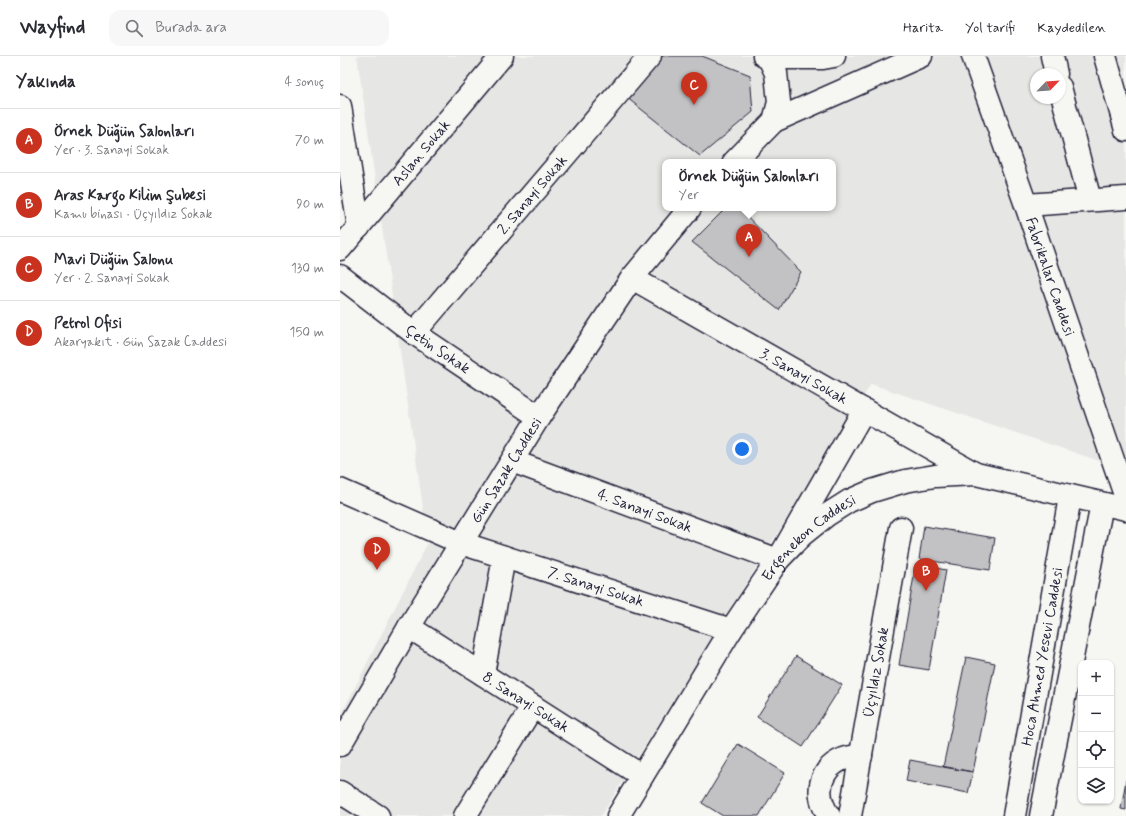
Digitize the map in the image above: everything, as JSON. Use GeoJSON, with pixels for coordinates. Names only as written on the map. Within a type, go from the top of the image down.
{"type":"FeatureCollection","features":[{"type":"Feature","properties":{"kind":"street","name":"Aslan Sokak"},"geometry":{"type":"LineString","coordinates":[[340,249],[502,56]]}},
{"type":"Feature","properties":{"kind":"street","name":"2. Sanayi Sokak"},"geometry":{"type":"LineString","coordinates":[[414,333],[650,56]]}},
{"type":"Feature","properties":{"kind":"street"},"geometry":{"type":"LineString","coordinates":[[774,121],[779,102],[776,73],[768,57],[823,58],[834,56]]}},
{"type":"Feature","properties":{"kind":"street"},"geometry":{"type":"LineString","coordinates":[[737,159],[774,121],[920,56]]}},
{"type":"Feature","properties":{"kind":"street","name":"Fabrikalar Caddesi"},"geometry":{"type":"LineString","coordinates":[[973,56],[1026,204],[1126,498]]}},
{"type":"Feature","properties":{"kind":"street"},"geometry":{"type":"LineString","coordinates":[[1052,56],[1055,68]]}},
{"type":"Feature","properties":{"kind":"street"},"geometry":{"type":"LineString","coordinates":[[1105,56],[1126,130]]}},
{"type":"Feature","properties":{"kind":"street"},"geometry":{"type":"LineString","coordinates":[[1065,104],[1090,200]]}},
{"type":"Feature","properties":{"kind":"street"},"geometry":{"type":"LineString","coordinates":[[340,106],[360,227]]}},
{"type":"Feature","properties":{"kind":"street"},"geometry":{"type":"LineString","coordinates":[[1026,204],[1126,198]]}},
{"type":"Feature","properties":{"kind":"street","name":"Gün Sazak Caddesi"},"geometry":{"type":"LineString","coordinates":[[343,734],[540,417],[632,278],[688,211]]}},
{"type":"Feature","properties":{"kind":"street","name":"Çetin Sokak"},"geometry":{"type":"LineString","coordinates":[[340,276],[414,333],[540,417]]}},
{"type":"Feature","properties":{"kind":"street","name":"3. Sanayi Sokak"},"geometry":{"type":"LineString","coordinates":[[632,278],[976,474]]}},
{"type":"Feature","properties":{"kind":"street"},"geometry":{"type":"LineString","coordinates":[[778,560],[864,410]]}},
{"type":"Feature","properties":{"kind":"street","name":"4. Sanayi Sokak"},"geometry":{"type":"LineString","coordinates":[[512,461],[778,560]]}},
{"type":"Feature","properties":{"kind":"street","name":"Ergenekon Caddesi"},"geometry":{"type":"LineString","coordinates":[[618,816],[731,630],[778,560],[802,535],[827,515],[848,501],[872,491],[905,481],[935,476],[976,474],[1126,509]]}},
{"type":"Feature","properties":{"kind":"street","name":"7. Sanayi Sokak"},"geometry":{"type":"LineString","coordinates":[[340,490],[461,543],[731,630]]}},
{"type":"Feature","properties":{"kind":"street","name":"Hoca Ahmed Yesevi Caddesi"},"geometry":{"type":"LineString","coordinates":[[1014,816],[1070,497]]}},
{"type":"Feature","properties":{"kind":"street","name":"Hoca Ahmed Yesevi Caddesi"},"geometry":{"type":"LineString","coordinates":[[1041,816],[1102,504]]}},
{"type":"Feature","properties":{"kind":"street","name":"Üçyıldız Sokak"},"geometry":{"type":"LineString","coordinates":[[850,816],[901,528]]}},
{"type":"Feature","properties":{"kind":"street"},"geometry":{"type":"LineString","coordinates":[[483,674],[504,557]]}},
{"type":"Feature","properties":{"kind":"street","name":"8. Sanayi Sokak"},"geometry":{"type":"LineString","coordinates":[[410,627],[642,776]]}},
{"type":"Feature","properties":{"kind":"street"},"geometry":{"type":"LineString","coordinates":[[465,816],[533,706]]}},
{"type":"Feature","properties":{"kind":"street"},"geometry":{"type":"LineString","coordinates":[[829,816],[820,798],[820,786],[824,775],[831,766],[840,760],[851,756],[861,756]]}},
{"type":"Feature","properties":{"kind":"street"},"geometry":{"type":"LineString","coordinates":[[340,792],[378,816]]}},
{"type":"Feature","properties":{"kind":"shaded area"},"geometry":{"type":"Polygon","coordinates":[[[357,56],[1126,56],[1126,470],[871,384],[601,816],[340,816],[340,717],[428,542],[357,56]]]}},
{"type":"Feature","properties":{"kind":"building"},"geometry":{"type":"Polygon","coordinates":[[[661,56],[702,56],[750,75],[753,112],[700,156],[626,97],[661,56]]]}},
{"type":"Feature","properties":{"kind":"building"},"geometry":{"type":"Polygon","coordinates":[[[723,211],[742,211],[801,272],[779,310],[692,242],[723,211]]]}},
{"type":"Feature","properties":{"kind":"building"},"geometry":{"type":"Polygon","coordinates":[[[924,526],[995,538],[990,570],[919,559],[924,526]]]}},
{"type":"Feature","properties":{"kind":"building"},"geometry":{"type":"Polygon","coordinates":[[[916,564],[946,570],[929,670],[899,665],[916,564]]]}},
{"type":"Feature","properties":{"kind":"building"},"geometry":{"type":"Polygon","coordinates":[[[796,656],[842,685],[803,747],[757,717],[796,656]]]}},
{"type":"Feature","properties":{"kind":"building"},"geometry":{"type":"Polygon","coordinates":[[[966,657],[995,663],[973,772],[943,767],[966,657]]]}},
{"type":"Feature","properties":{"kind":"building"},"geometry":{"type":"Polygon","coordinates":[[[738,744],[785,773],[759,816],[723,816],[702,803],[738,744]]]}},
{"type":"Feature","properties":{"kind":"building"},"geometry":{"type":"Polygon","coordinates":[[[910,760],[973,772],[968,793],[906,781],[910,760]]]}},
{"type":"Feature","properties":{"kind":"building"},"geometry":{"type":"Polygon","coordinates":[[[1126,780],[1126,810],[1121,809],[1126,780]]]}},
{"type":"Feature","properties":{"kind":"place","name":"Mavi Düğün Salonu"},"geometry":{"type":"Point","coordinates":[694,105]}},
{"type":"Feature","properties":{"kind":"place","name":"Örnek Düğün Salonları"},"geometry":{"type":"Point","coordinates":[749,257]}},
{"type":"Feature","properties":{"kind":"place","name":"Petrol Ofisi"},"geometry":{"type":"Point","coordinates":[377,570]}},
{"type":"Feature","properties":{"kind":"place","name":"Aras Kargo Kilim Şubesi"},"geometry":{"type":"Point","coordinates":[926,591]}}]}
